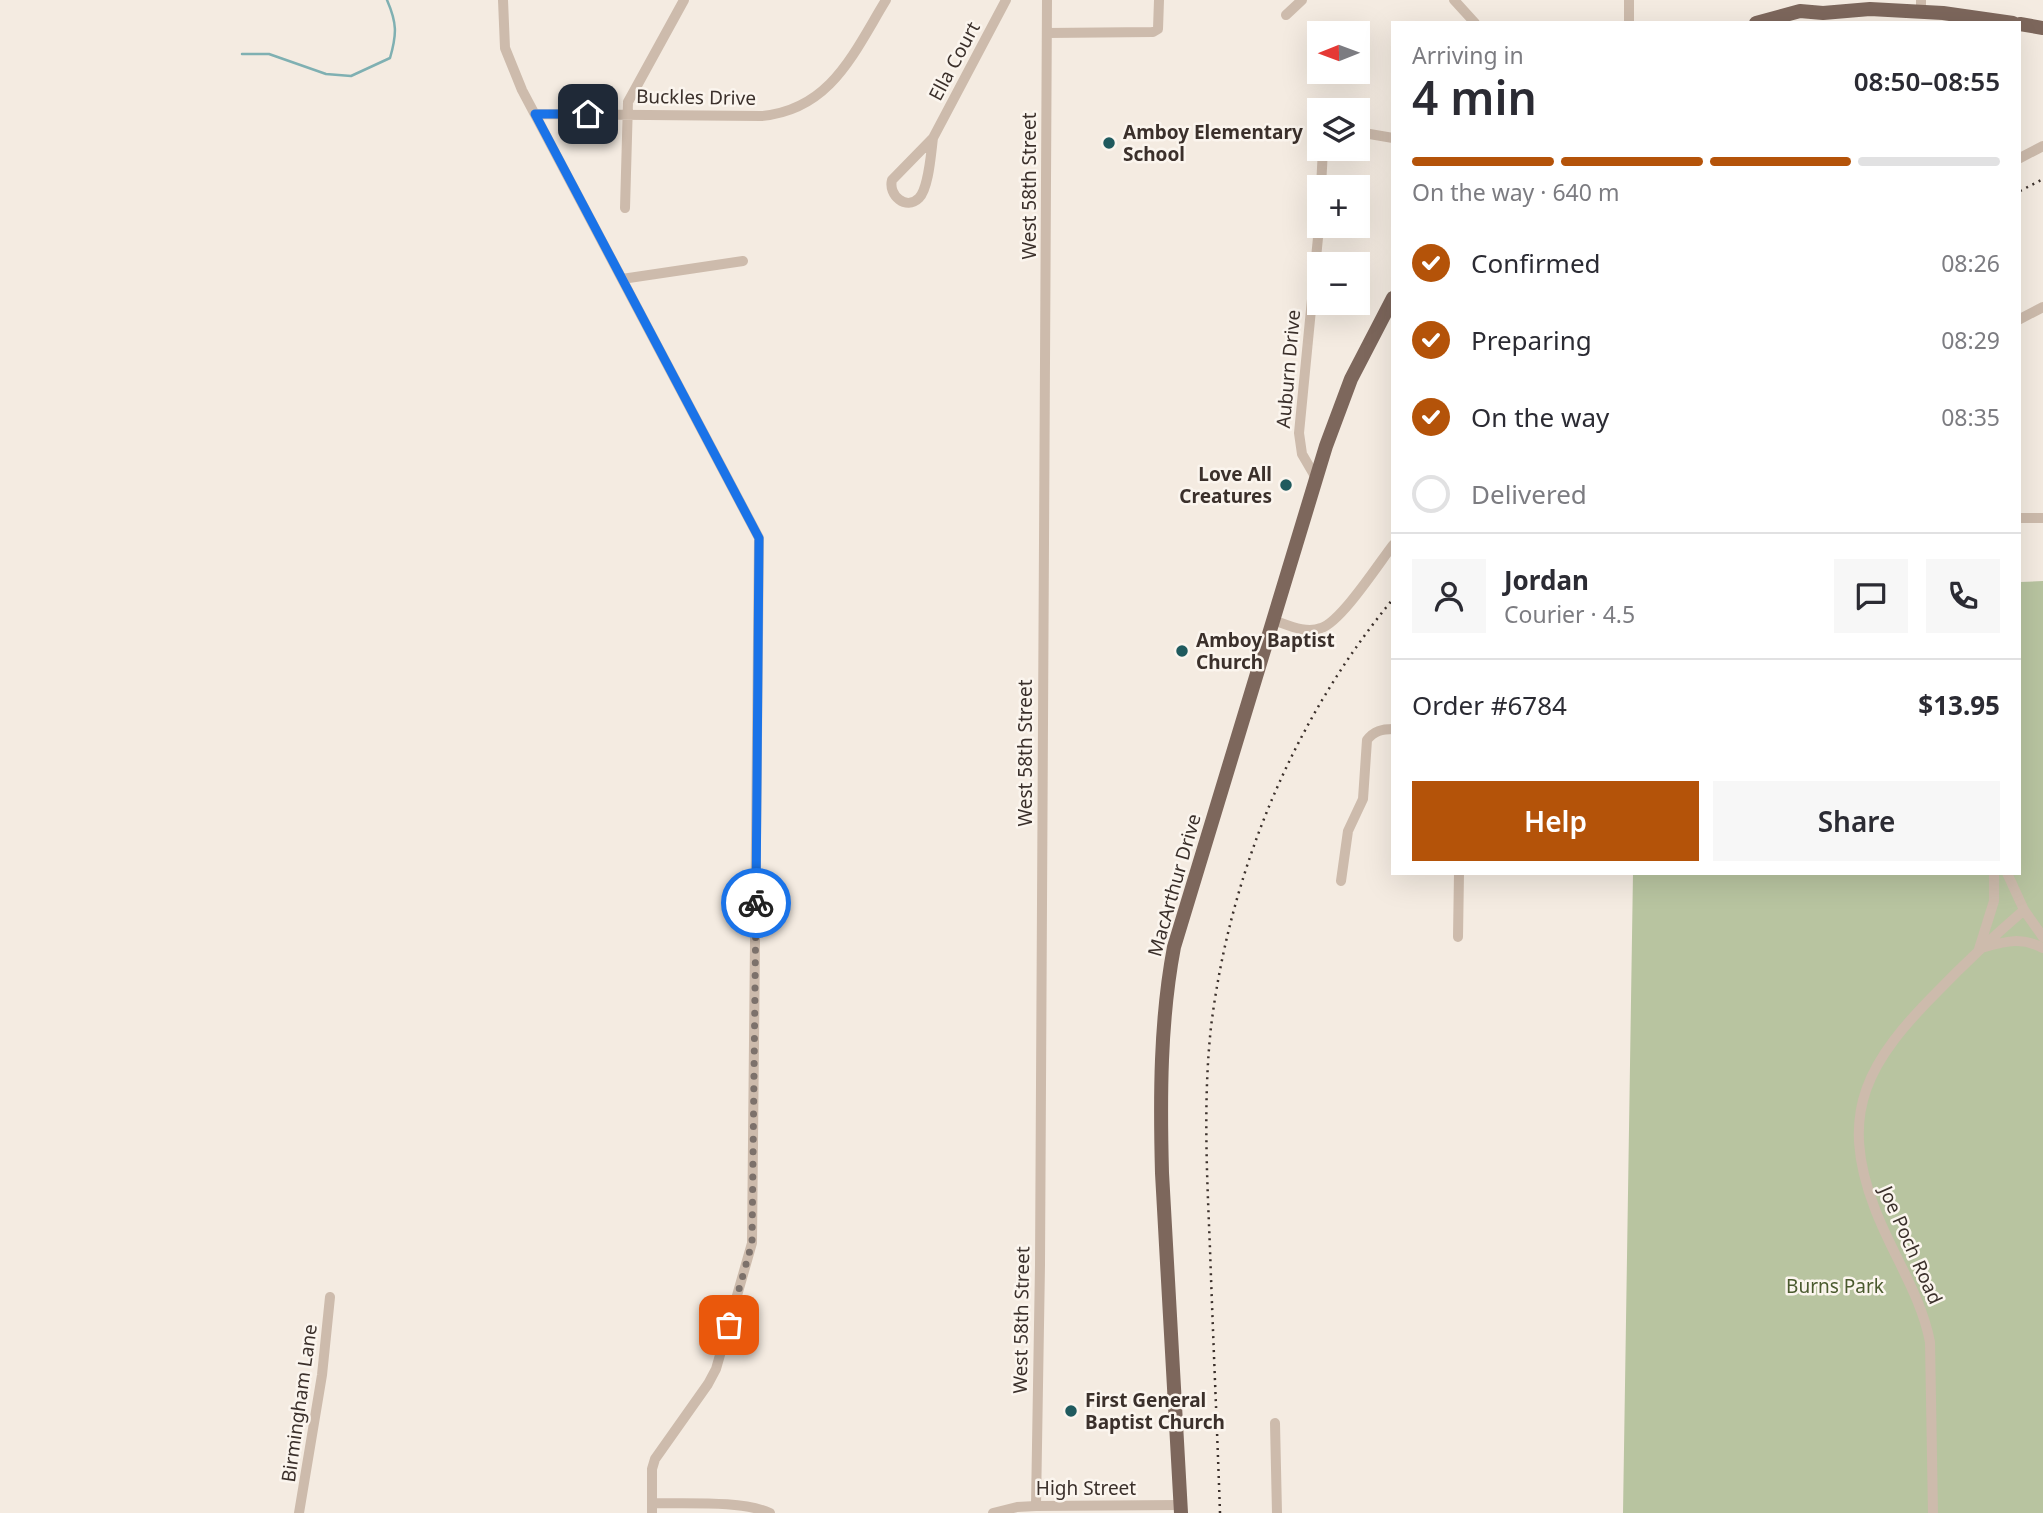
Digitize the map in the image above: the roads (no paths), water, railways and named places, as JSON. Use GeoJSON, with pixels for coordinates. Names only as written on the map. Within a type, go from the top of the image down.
{"type":"FeatureCollection","features":[{"type":"Feature","properties":{"kind":"main road"},"geometry":{"type":"LineString","coordinates":[[1763,21],[1800,11],[1823,13],[1921,6],[2002,21]]}},
{"type":"Feature","properties":{"kind":"main road"},"geometry":{"type":"LineString","coordinates":[[2021,24],[2043,28]]}},
{"type":"Feature","properties":{"kind":"main road","name":"MacArthur Drive"},"geometry":{"type":"LineString","coordinates":[[1180,1509],[1160,1120],[1167,986],[1174,947],[1316,478],[1351,379],[1391,302]]}},
{"type":"Feature","properties":{"kind":"street"},"geometry":{"type":"LineString","coordinates":[[503,0],[503,29],[508,57],[535,114],[758,533],[760,542],[752,1243],[716,1368],[708,1384],[655,1458],[652,1469],[652,1508],[744,1506],[760,1508],[770,1513]]}},
{"type":"Feature","properties":{"kind":"street"},"geometry":{"type":"LineString","coordinates":[[625,208],[628,102],[684,0]]}},
{"type":"Feature","properties":{"kind":"street","name":"Buckles Drive"},"geometry":{"type":"LineString","coordinates":[[535,114],[761,116],[782,113],[804,105],[821,94],[836,79],[887,0]]}},
{"type":"Feature","properties":{"kind":"street","name":"Ella Court"},"geometry":{"type":"LineString","coordinates":[[933,138],[892,180],[891,190],[902,202],[914,201],[921,195],[933,138],[1006,0]]}},
{"type":"Feature","properties":{"kind":"street","name":"West 58th Street"},"geometry":{"type":"LineString","coordinates":[[1036,1506],[1048,0]]}},
{"type":"Feature","properties":{"kind":"street"},"geometry":{"type":"LineString","coordinates":[[1047,33],[1153,32],[1159,24],[1159,0]]}},
{"type":"Feature","properties":{"kind":"street"},"geometry":{"type":"LineString","coordinates":[[1286,15],[1302,0]]}},
{"type":"Feature","properties":{"kind":"street"},"geometry":{"type":"LineString","coordinates":[[1454,0],[1473,21]]}},
{"type":"Feature","properties":{"kind":"street"},"geometry":{"type":"LineString","coordinates":[[1629,0],[1629,21]]}},
{"type":"Feature","properties":{"kind":"street"},"geometry":{"type":"LineString","coordinates":[[1370,134],[1391,138]]}},
{"type":"Feature","properties":{"kind":"street"},"geometry":{"type":"LineString","coordinates":[[2021,157],[2043,146]]}},
{"type":"Feature","properties":{"kind":"street","name":"Auburn Drive"},"geometry":{"type":"LineString","coordinates":[[1316,478],[1302,454],[1299,433],[1318,238]]}},
{"type":"Feature","properties":{"kind":"street"},"geometry":{"type":"LineString","coordinates":[[622,279],[743,261]]}},
{"type":"Feature","properties":{"kind":"street"},"geometry":{"type":"LineString","coordinates":[[2021,319],[2043,307]]}},
{"type":"Feature","properties":{"kind":"street"},"geometry":{"type":"LineString","coordinates":[[2021,518],[2043,518]]}},
{"type":"Feature","properties":{"kind":"street"},"geometry":{"type":"LineString","coordinates":[[1273,620],[1306,630],[1329,625],[1344,610],[1391,548]]}},
{"type":"Feature","properties":{"kind":"street"},"geometry":{"type":"LineString","coordinates":[[1341,881],[1348,831],[1363,799],[1367,740],[1371,734],[1391,729]]}},
{"type":"Feature","properties":{"kind":"street"},"geometry":{"type":"LineString","coordinates":[[1458,937],[1459,875]]}},
{"type":"Feature","properties":{"kind":"street","name":"Joe Poch Road"},"geometry":{"type":"LineString","coordinates":[[1979,949],[1994,901],[1994,875]]}},
{"type":"Feature","properties":{"kind":"street"},"geometry":{"type":"LineString","coordinates":[[2008,875],[2024,910],[2043,937]]}},
{"type":"Feature","properties":{"kind":"street","name":"Joe Poch Road"},"geometry":{"type":"LineString","coordinates":[[1933,1513],[1932,1361],[1928,1330],[1867,1187],[1858,1128],[1867,1087],[1888,1044],[1979,949],[2024,910]]}},
{"type":"Feature","properties":{"kind":"street"},"geometry":{"type":"LineString","coordinates":[[1979,949],[2017,939],[2043,948]]}},
{"type":"Feature","properties":{"kind":"street","name":"Birmingham Lane"},"geometry":{"type":"LineString","coordinates":[[299,1513],[322,1375],[330,1297]]}},
{"type":"Feature","properties":{"kind":"street"},"geometry":{"type":"LineString","coordinates":[[1275,1423],[1277,1513]]}},
{"type":"Feature","properties":{"kind":"street","name":"High Street"},"geometry":{"type":"LineString","coordinates":[[993,1513],[1036,1506],[1180,1509]]}},
{"type":"Feature","properties":{"kind":"waterway"},"geometry":{"type":"LineString","coordinates":[[242,54],[269,54],[326,74],[351,76],[390,58],[395,29],[387,0]]}},
{"type":"Feature","properties":{"kind":"railway"},"geometry":{"type":"LineString","coordinates":[[2021,190],[2043,179]]}},
{"type":"Feature","properties":{"kind":"railway"},"geometry":{"type":"LineString","coordinates":[[1220,1513],[1206,1110],[1211,1027],[1220,969],[1233,912],[1251,855],[1296,747],[1357,646],[1391,602]]}},
{"type":"Feature","properties":{"kind":"place","name":"Amboy Elementary School"},"geometry":{"type":"Point","coordinates":[1109,143]}},
{"type":"Feature","properties":{"kind":"place","name":"Love All Creatures"},"geometry":{"type":"Point","coordinates":[1286,485]}},
{"type":"Feature","properties":{"kind":"place","name":"Amboy Baptist Church"},"geometry":{"type":"Point","coordinates":[1182,651]}},
{"type":"Feature","properties":{"kind":"place","name":"First General Baptist Church"},"geometry":{"type":"Point","coordinates":[1071,1411]}},
{"type":"Feature","properties":{"kind":"park label","name":"Burns Park"},"geometry":{"type":"Point","coordinates":[1835,1286]}}]}
